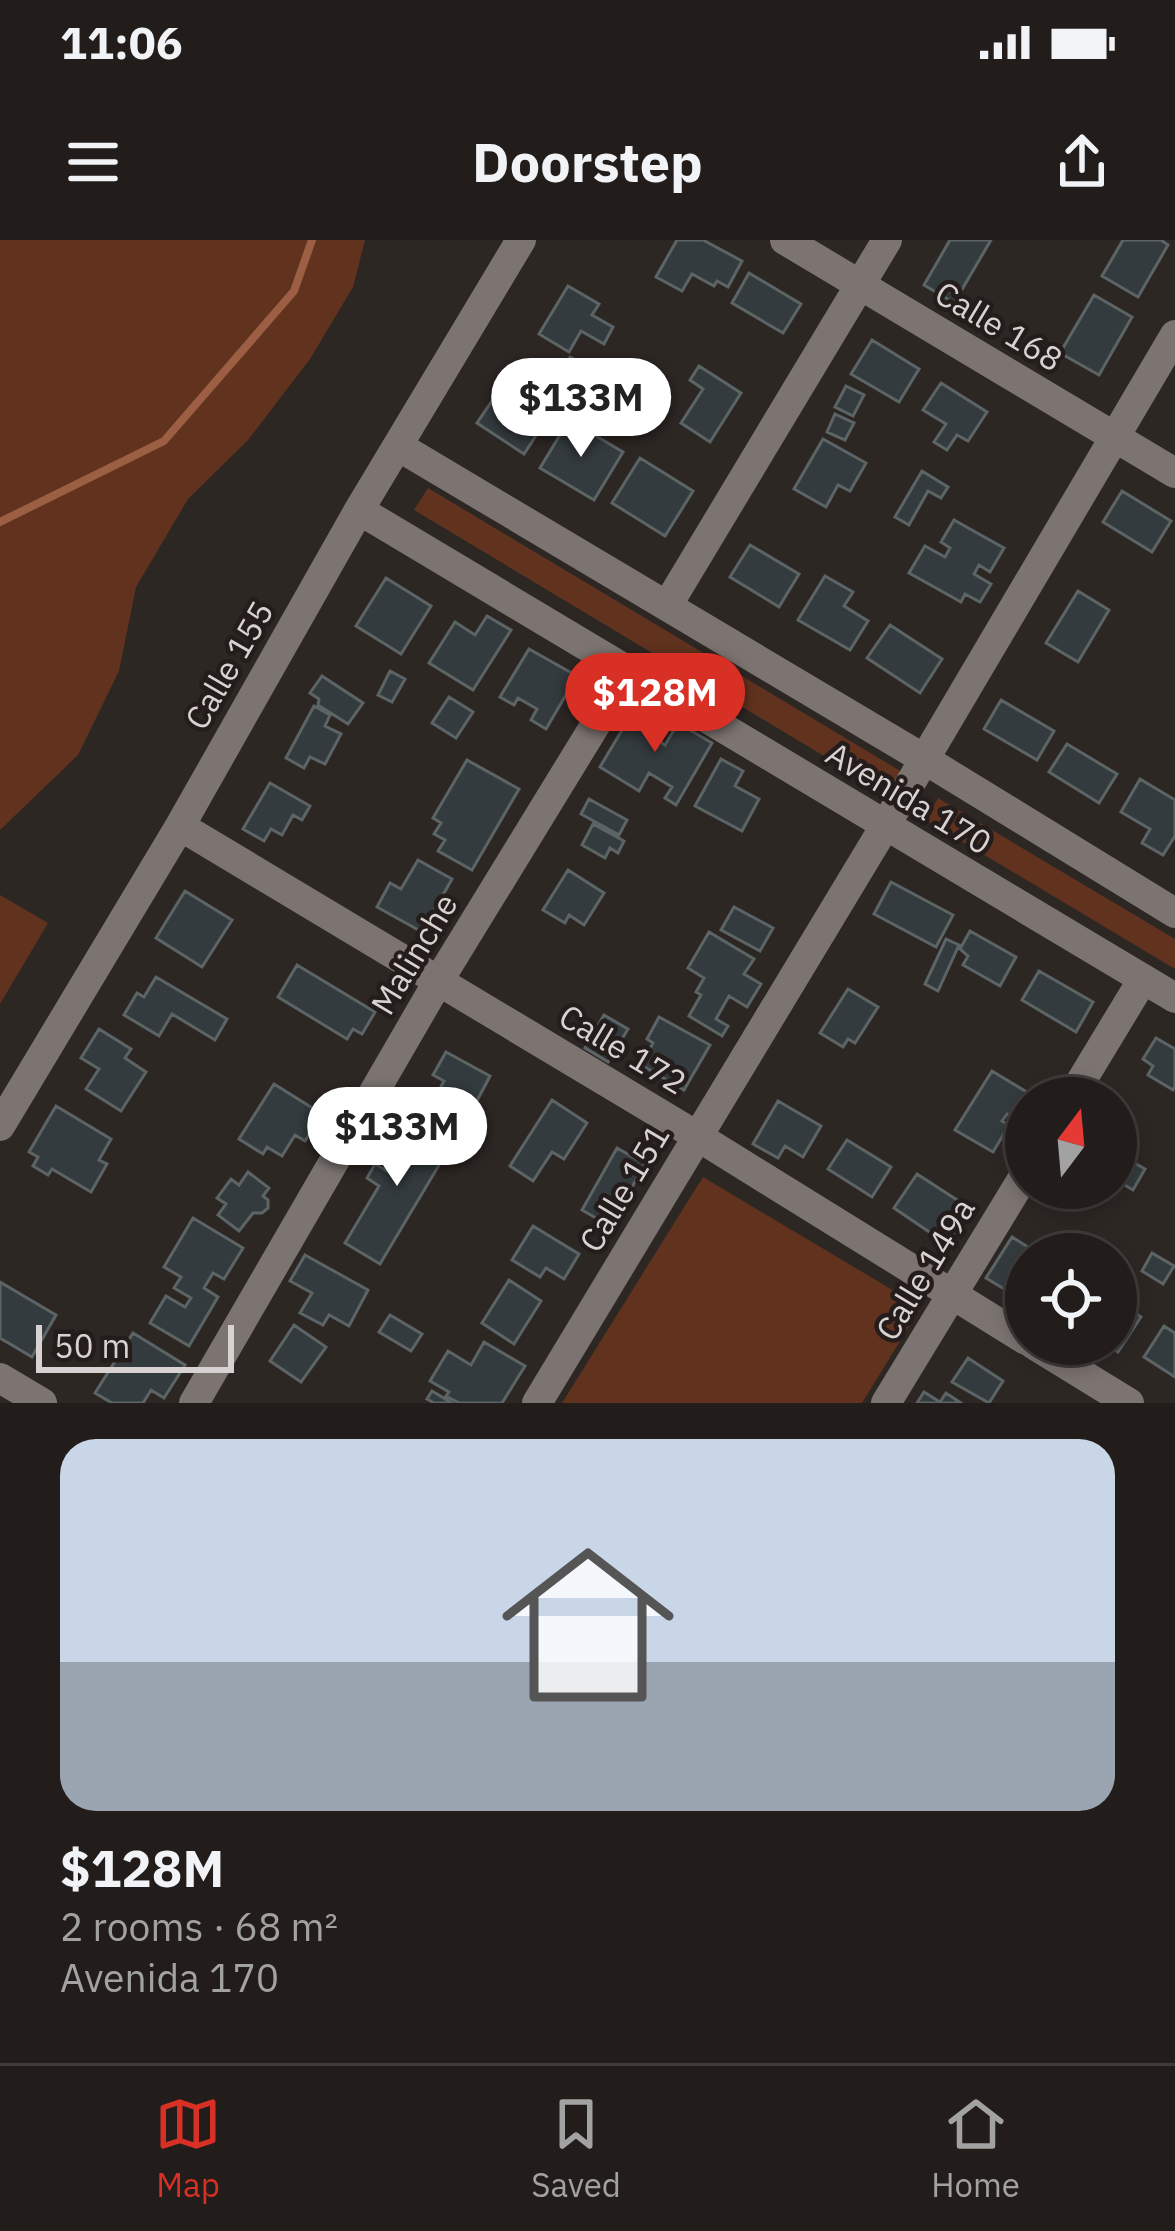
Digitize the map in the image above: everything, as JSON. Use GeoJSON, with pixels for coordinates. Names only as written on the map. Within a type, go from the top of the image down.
{"type":"FeatureCollection","features":[{"type":"Feature","properties":{"kind":"street","name":"Calle 155"},"geometry":{"type":"LineString","coordinates":[[0,1126],[521,240]]}},
{"type":"Feature","properties":{"kind":"street","name":"Calle 168"},"geometry":{"type":"LineString","coordinates":[[785,240],[1175,473]]}},
{"type":"Feature","properties":{"kind":"street"},"geometry":{"type":"LineString","coordinates":[[667,606],[887,240]]}},
{"type":"Feature","properties":{"kind":"street"},"geometry":{"type":"LineString","coordinates":[[885,826],[1175,335]]}},
{"type":"Feature","properties":{"kind":"street","name":"Avenida 170"},"geometry":{"type":"LineString","coordinates":[[398,446],[1174,910]]}},
{"type":"Feature","properties":{"kind":"street","name":"Avenida 170"},"geometry":{"type":"LineString","coordinates":[[359,509],[1175,998]]}},
{"type":"Feature","properties":{"kind":"street","name":"Malinche"},"geometry":{"type":"LineString","coordinates":[[194,1403],[439,980],[629,670]]}},
{"type":"Feature","properties":{"kind":"street","name":"Calle 172"},"geometry":{"type":"LineString","coordinates":[[180,826],[698,1136],[1005,1327]]}},
{"type":"Feature","properties":{"kind":"street","name":"Calle 151"},"geometry":{"type":"LineString","coordinates":[[537,1403],[885,826]]}},
{"type":"Feature","properties":{"kind":"street"},"geometry":{"type":"LineString","coordinates":[[1085,1077],[1143,980]]}},
{"type":"Feature","properties":{"kind":"street","name":"Calle 149a"},"geometry":{"type":"LineString","coordinates":[[886,1403],[1005,1207]]}},
{"type":"Feature","properties":{"kind":"street","name":"Calle 172"},"geometry":{"type":"LineString","coordinates":[[1067,1365],[1129,1403]]}},
{"type":"Feature","properties":{"kind":"street"},"geometry":{"type":"LineString","coordinates":[[0,1378],[42,1403]]}},
{"type":"Feature","properties":{"kind":"shaded area"},"geometry":{"type":"Polygon","coordinates":[[[0,240],[365,240],[353,287],[310,359],[248,440],[188,499],[136,587],[119,671],[78,755],[0,830],[0,240]]]}},
{"type":"Feature","properties":{"kind":"shaded area"},"geometry":{"type":"Polygon","coordinates":[[[428,488],[902,772],[889,795],[414,510],[428,488]]]}},
{"type":"Feature","properties":{"kind":"shaded area"},"geometry":{"type":"Polygon","coordinates":[[[938,798],[1175,939],[1175,969],[926,820],[938,798]]]}},
{"type":"Feature","properties":{"kind":"shaded area"},"geometry":{"type":"Polygon","coordinates":[[[0,895],[48,923],[0,1004],[0,895]]]}},
{"type":"Feature","properties":{"kind":"shaded area"},"geometry":{"type":"Polygon","coordinates":[[[703,1177],[921,1307],[862,1403],[562,1403],[703,1177]]]}},
{"type":"Feature","properties":{"kind":"building"},"geometry":{"type":"Polygon","coordinates":[[[677,240],[703,240],[742,261],[728,287],[717,281],[714,286],[692,274],[682,291],[656,277],[677,240]]]}},
{"type":"Feature","properties":{"kind":"building"},"geometry":{"type":"Polygon","coordinates":[[[950,240],[991,240],[954,303],[924,285],[950,240]]]}},
{"type":"Feature","properties":{"kind":"building"},"geometry":{"type":"Polygon","coordinates":[[[1123,240],[1161,240],[1168,245],[1138,297],[1102,276],[1123,240]]]}},
{"type":"Feature","properties":{"kind":"building"},"geometry":{"type":"Polygon","coordinates":[[[749,273],[801,304],[783,333],[732,303],[749,273]]]}},
{"type":"Feature","properties":{"kind":"building"},"geometry":{"type":"Polygon","coordinates":[[[568,286],[599,304],[592,315],[613,327],[604,344],[581,331],[569,352],[539,334],[568,286]]]}},
{"type":"Feature","properties":{"kind":"building"},"geometry":{"type":"Polygon","coordinates":[[[1094,295],[1132,317],[1099,375],[1060,353],[1094,295]]]}},
{"type":"Feature","properties":{"kind":"building"},"geometry":{"type":"Polygon","coordinates":[[[872,340],[919,369],[899,402],[851,374],[872,340]]]}},
{"type":"Feature","properties":{"kind":"building"},"geometry":{"type":"Polygon","coordinates":[[[570,357],[586,365],[570,394],[555,386],[570,357]]]}},
{"type":"Feature","properties":{"kind":"building"},"geometry":{"type":"Polygon","coordinates":[[[699,366],[741,393],[710,442],[681,423],[703,389],[690,380],[699,366]]]}},
{"type":"Feature","properties":{"kind":"building"},"geometry":{"type":"Polygon","coordinates":[[[941,383],[987,412],[968,441],[957,435],[947,450],[934,442],[946,424],[923,410],[941,383]]]}},
{"type":"Feature","properties":{"kind":"building"},"geometry":{"type":"Polygon","coordinates":[[[846,386],[864,395],[853,416],[835,407],[846,386]]]}},
{"type":"Feature","properties":{"kind":"building"},"geometry":{"type":"Polygon","coordinates":[[[496,395],[543,425],[524,454],[477,423],[496,395]]]}},
{"type":"Feature","properties":{"kind":"building"},"geometry":{"type":"Polygon","coordinates":[[[835,414],[854,423],[845,440],[827,432],[835,414]]]}},
{"type":"Feature","properties":{"kind":"building"},"geometry":{"type":"Polygon","coordinates":[[[569,420],[623,452],[594,500],[540,468],[569,420]]]}},
{"type":"Feature","properties":{"kind":"building"},"geometry":{"type":"Polygon","coordinates":[[[823,439],[866,463],[850,491],[838,485],[826,507],[794,489],[823,439]]]}},
{"type":"Feature","properties":{"kind":"building"},"geometry":{"type":"Polygon","coordinates":[[[640,458],[693,491],[665,536],[612,503],[640,458]]]}},
{"type":"Feature","properties":{"kind":"building"},"geometry":{"type":"Polygon","coordinates":[[[922,471],[948,487],[941,498],[928,491],[909,525],[895,517],[922,471]]]}},
{"type":"Feature","properties":{"kind":"building"},"geometry":{"type":"Polygon","coordinates":[[[1122,491],[1171,521],[1152,552],[1103,522],[1122,491]]]}},
{"type":"Feature","properties":{"kind":"building"},"geometry":{"type":"Polygon","coordinates":[[[954,520],[1004,548],[990,572],[979,565],[974,574],[991,584],[980,602],[965,594],[961,602],[909,573],[925,546],[945,557],[950,548],[941,542],[954,520]]]}},
{"type":"Feature","properties":{"kind":"building"},"geometry":{"type":"Polygon","coordinates":[[[750,545],[799,574],[779,607],[730,577],[750,545]]]}},
{"type":"Feature","properties":{"kind":"building"},"geometry":{"type":"Polygon","coordinates":[[[825,576],[853,592],[844,606],[868,621],[850,650],[798,620],[825,576]]]}},
{"type":"Feature","properties":{"kind":"building"},"geometry":{"type":"Polygon","coordinates":[[[386,578],[431,606],[401,654],[356,626],[386,578]]]}},
{"type":"Feature","properties":{"kind":"building"},"geometry":{"type":"Polygon","coordinates":[[[1078,591],[1109,610],[1078,662],[1046,643],[1078,591]]]}},
{"type":"Feature","properties":{"kind":"building"},"geometry":{"type":"Polygon","coordinates":[[[487,616],[511,630],[473,690],[429,663],[455,622],[475,635],[487,616]]]}},
{"type":"Feature","properties":{"kind":"building"},"geometry":{"type":"Polygon","coordinates":[[[890,625],[942,659],[920,693],[867,658],[890,625]]]}},
{"type":"Feature","properties":{"kind":"building"},"geometry":{"type":"Polygon","coordinates":[[[529,649],[577,676],[546,729],[531,720],[537,709],[518,698],[514,705],[500,697],[529,649]]]}},
{"type":"Feature","properties":{"kind":"building"},"geometry":{"type":"Polygon","coordinates":[[[390,671],[405,679],[392,702],[378,695],[390,671]]]}},
{"type":"Feature","properties":{"kind":"building"},"geometry":{"type":"Polygon","coordinates":[[[322,676],[363,703],[348,724],[318,705],[319,699],[310,693],[322,676]]]}},
{"type":"Feature","properties":{"kind":"building"},"geometry":{"type":"Polygon","coordinates":[[[449,697],[473,712],[456,738],[432,723],[449,697]]]}},
{"type":"Feature","properties":{"kind":"building"},"geometry":{"type":"Polygon","coordinates":[[[1001,700],[1054,731],[1037,760],[984,729],[1001,700]]]}},
{"type":"Feature","properties":{"kind":"building"},"geometry":{"type":"Polygon","coordinates":[[[637,705],[660,718],[650,735],[665,745],[678,723],[712,743],[676,805],[665,798],[672,787],[649,773],[639,791],[600,767],[637,705]]]}},
{"type":"Feature","properties":{"kind":"building"},"geometry":{"type":"Polygon","coordinates":[[[314,706],[330,715],[325,726],[341,734],[325,764],[310,757],[304,768],[286,758],[314,706]]]}},
{"type":"Feature","properties":{"kind":"building"},"geometry":{"type":"Polygon","coordinates":[[[1067,744],[1117,774],[1099,803],[1049,772],[1067,744]]]}},
{"type":"Feature","properties":{"kind":"building"},"geometry":{"type":"Polygon","coordinates":[[[721,759],[743,771],[735,786],[759,799],[742,831],[695,806],[721,759]]]}},
{"type":"Feature","properties":{"kind":"building"},"geometry":{"type":"Polygon","coordinates":[[[467,760],[519,789],[472,870],[438,851],[445,840],[434,834],[441,823],[433,818],[467,760]]]}},
{"type":"Feature","properties":{"kind":"building"},"geometry":{"type":"Polygon","coordinates":[[[1140,779],[1175,800],[1175,836],[1163,855],[1142,843],[1150,829],[1121,812],[1140,779]]]}},
{"type":"Feature","properties":{"kind":"building"},"geometry":{"type":"Polygon","coordinates":[[[270,783],[310,806],[302,820],[293,815],[282,835],[271,829],[264,841],[243,829],[270,783]]]}},
{"type":"Feature","properties":{"kind":"building"},"geometry":{"type":"Polygon","coordinates":[[[589,799],[627,820],[619,835],[581,814],[589,799]]]}},
{"type":"Feature","properties":{"kind":"building"},"geometry":{"type":"Polygon","coordinates":[[[593,824],[624,841],[618,853],[610,848],[605,858],[582,845],[593,824]]]}},
{"type":"Feature","properties":{"kind":"building"},"geometry":{"type":"Polygon","coordinates":[[[418,860],[452,879],[422,932],[377,907],[390,883],[401,889],[418,860]]]}},
{"type":"Feature","properties":{"kind":"building"},"geometry":{"type":"Polygon","coordinates":[[[568,870],[604,893],[584,925],[569,915],[565,923],[543,910],[568,870]]]}},
{"type":"Feature","properties":{"kind":"building"},"geometry":{"type":"Polygon","coordinates":[[[891,882],[953,915],[936,947],[874,914],[891,882]]]}},
{"type":"Feature","properties":{"kind":"building"},"geometry":{"type":"Polygon","coordinates":[[[185,891],[232,920],[202,967],[156,938],[185,891]]]}},
{"type":"Feature","properties":{"kind":"building"},"geometry":{"type":"Polygon","coordinates":[[[734,907],[773,928],[760,951],[721,930],[734,907]]]}},
{"type":"Feature","properties":{"kind":"building"},"geometry":{"type":"Polygon","coordinates":[[[970,931],[1016,957],[1000,986],[963,965],[968,956],[960,949],[970,931]]]}},
{"type":"Feature","properties":{"kind":"building"},"geometry":{"type":"Polygon","coordinates":[[[709,932],[754,959],[744,974],[761,984],[747,1007],[729,996],[716,1019],[728,1026],[722,1036],[689,1016],[704,978],[688,968],[709,932]]]}},
{"type":"Feature","properties":{"kind":"building"},"geometry":{"type":"Polygon","coordinates":[[[946,939],[959,945],[938,991],[925,984],[946,939]]]}},
{"type":"Feature","properties":{"kind":"building"},"geometry":{"type":"Polygon","coordinates":[[[297,965],[375,1012],[362,1034],[353,1029],[347,1039],[278,997],[297,965]]]}},
{"type":"Feature","properties":{"kind":"building"},"geometry":{"type":"Polygon","coordinates":[[[1039,971],[1093,1002],[1076,1032],[1022,1000],[1039,971]]]}},
{"type":"Feature","properties":{"kind":"building"},"geometry":{"type":"Polygon","coordinates":[[[156,977],[227,1019],[215,1040],[172,1014],[159,1036],[124,1015],[137,993],[144,997],[156,977]]]}},
{"type":"Feature","properties":{"kind":"building"},"geometry":{"type":"Polygon","coordinates":[[[848,989],[878,1007],[855,1043],[848,1039],[843,1047],[820,1033],[848,989]]]}},
{"type":"Feature","properties":{"kind":"building"},"geometry":{"type":"Polygon","coordinates":[[[604,1015],[628,1029],[608,1062],[585,1048],[604,1015]]]}},
{"type":"Feature","properties":{"kind":"building"},"geometry":{"type":"Polygon","coordinates":[[[659,1017],[710,1045],[684,1090],[641,1065],[659,1017]]]}},
{"type":"Feature","properties":{"kind":"building"},"geometry":{"type":"Polygon","coordinates":[[[99,1029],[131,1049],[125,1058],[146,1072],[121,1111],[86,1089],[99,1069],[81,1058],[99,1029]]]}},
{"type":"Feature","properties":{"kind":"building"},"geometry":{"type":"Polygon","coordinates":[[[1156,1038],[1175,1049],[1173,1090],[1148,1075],[1153,1066],[1143,1059],[1156,1038]]]}},
{"type":"Feature","properties":{"kind":"building"},"geometry":{"type":"Polygon","coordinates":[[[446,1052],[490,1076],[461,1131],[441,1121],[448,1109],[433,1101],[444,1081],[433,1075],[446,1052]]]}},
{"type":"Feature","properties":{"kind":"building"},"geometry":{"type":"Polygon","coordinates":[[[992,1071],[1005,1079],[1005,1132],[993,1152],[955,1130],[992,1071]]]}},
{"type":"Feature","properties":{"kind":"building"},"geometry":{"type":"Polygon","coordinates":[[[274,1084],[322,1114],[305,1141],[295,1135],[282,1156],[267,1147],[263,1154],[239,1139],[274,1084]]]}},
{"type":"Feature","properties":{"kind":"building"},"geometry":{"type":"Polygon","coordinates":[[[552,1100],[587,1123],[564,1159],[552,1152],[533,1181],[510,1166],[552,1100]]]}},
{"type":"Feature","properties":{"kind":"building"},"geometry":{"type":"Polygon","coordinates":[[[778,1101],[821,1126],[803,1157],[785,1146],[778,1158],[753,1144],[778,1101]]]}},
{"type":"Feature","properties":{"kind":"building"},"geometry":{"type":"Polygon","coordinates":[[[56,1106],[111,1139],[99,1160],[107,1164],[91,1192],[52,1169],[48,1175],[33,1166],[38,1157],[29,1152],[56,1106]]]}},
{"type":"Feature","properties":{"kind":"building"},"geometry":{"type":"Polygon","coordinates":[[[417,1113],[440,1126],[429,1145],[445,1155],[380,1264],[345,1243],[379,1186],[367,1178],[375,1164],[387,1171],[400,1151],[389,1144],[398,1129],[405,1133],[417,1113]]]}},
{"type":"Feature","properties":{"kind":"building"},"geometry":{"type":"Polygon","coordinates":[[[847,1140],[891,1167],[872,1197],[828,1169],[847,1140]]]}},
{"type":"Feature","properties":{"kind":"building"},"geometry":{"type":"Polygon","coordinates":[[[617,1148],[645,1164],[610,1226],[582,1210],[617,1148]]]}},
{"type":"Feature","properties":{"kind":"building"},"geometry":{"type":"Polygon","coordinates":[[[248,1172],[269,1188],[263,1196],[268,1208],[253,1213],[239,1231],[218,1215],[226,1204],[217,1198],[231,1179],[239,1185],[248,1172]]]}},
{"type":"Feature","properties":{"kind":"building"},"geometry":{"type":"Polygon","coordinates":[[[917,1174],[971,1209],[947,1244],[894,1208],[917,1174]]]}},
{"type":"Feature","properties":{"kind":"building"},"geometry":{"type":"Polygon","coordinates":[[[193,1218],[243,1248],[224,1279],[213,1273],[204,1288],[218,1297],[189,1346],[150,1323],[166,1296],[185,1307],[191,1298],[174,1288],[181,1277],[164,1267],[193,1218]]]}},
{"type":"Feature","properties":{"kind":"building"},"geometry":{"type":"Polygon","coordinates":[[[533,1226],[579,1254],[564,1279],[546,1268],[540,1277],[512,1260],[533,1226]]]}},
{"type":"Feature","properties":{"kind":"building"},"geometry":{"type":"Polygon","coordinates":[[[1005,1248],[1005,1289],[986,1278],[1005,1248]]]}},
{"type":"Feature","properties":{"kind":"building"},"geometry":{"type":"Polygon","coordinates":[[[1152,1253],[1174,1266],[1163,1284],[1142,1271],[1152,1253]]]}},
{"type":"Feature","properties":{"kind":"building"},"geometry":{"type":"Polygon","coordinates":[[[305,1255],[368,1290],[349,1326],[329,1315],[323,1325],[300,1313],[312,1293],[290,1281],[305,1255]]]}},
{"type":"Feature","properties":{"kind":"building"},"geometry":{"type":"Polygon","coordinates":[[[509,1280],[541,1301],[514,1344],[482,1323],[509,1280]]]}},
{"type":"Feature","properties":{"kind":"building"},"geometry":{"type":"Polygon","coordinates":[[[0,1282],[56,1315],[32,1357],[0,1338],[0,1282]]]}},
{"type":"Feature","properties":{"kind":"building"},"geometry":{"type":"Polygon","coordinates":[[[390,1315],[422,1334],[411,1351],[379,1332],[390,1315]]]}},
{"type":"Feature","properties":{"kind":"building"},"geometry":{"type":"Polygon","coordinates":[[[294,1325],[326,1347],[301,1382],[270,1361],[294,1325]]]}},
{"type":"Feature","properties":{"kind":"building"},"geometry":{"type":"Polygon","coordinates":[[[1164,1326],[1175,1333],[1175,1377],[1144,1357],[1164,1326]]]}},
{"type":"Feature","properties":{"kind":"building"},"geometry":{"type":"Polygon","coordinates":[[[133,1333],[185,1365],[164,1398],[151,1390],[143,1403],[112,1403],[95,1393],[133,1333]]]}},
{"type":"Feature","properties":{"kind":"building"},"geometry":{"type":"Polygon","coordinates":[[[484,1342],[525,1366],[502,1403],[459,1403],[430,1381],[448,1351],[471,1365],[484,1342]]]}},
{"type":"Feature","properties":{"kind":"building"},"geometry":{"type":"Polygon","coordinates":[[[968,1358],[1003,1381],[989,1403],[952,1382],[968,1358]]]}},
{"type":"Feature","properties":{"kind":"building"},"geometry":{"type":"Polygon","coordinates":[[[432,1391],[452,1403],[427,1399],[432,1391]]]}},
{"type":"Feature","properties":{"kind":"building"},"geometry":{"type":"Polygon","coordinates":[[[924,1392],[940,1402],[946,1393],[961,1403],[917,1403],[924,1392]]]}},
{"type":"Feature","properties":{"kind":"waterway"},"geometry":{"type":"LineString","coordinates":[[0,522],[164,441],[294,291],[312,240]]}}]}
